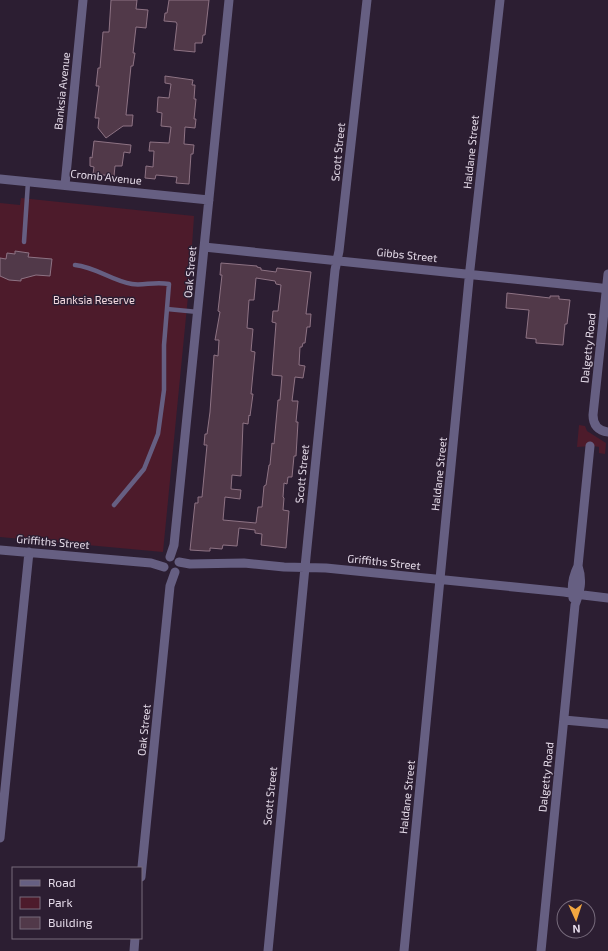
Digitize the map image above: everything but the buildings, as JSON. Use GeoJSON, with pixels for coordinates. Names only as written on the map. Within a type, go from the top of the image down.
{"type":"FeatureCollection","features":[{"type":"Feature","properties":{"kind":"street","name":"Banksia Avenue"},"geometry":{"type":"LineString","coordinates":[[65,185],[83,0]]}},
{"type":"Feature","properties":{"kind":"street","name":"Oak Street"},"geometry":{"type":"LineString","coordinates":[[142,867],[229,0]]}},
{"type":"Feature","properties":{"kind":"street","name":"Scott Street"},"geometry":{"type":"LineString","coordinates":[[268,951],[335,270],[338,260],[367,0]]}},
{"type":"Feature","properties":{"kind":"street","name":"Haldane Street"},"geometry":{"type":"LineString","coordinates":[[404,951],[470,274],[500,0]]}},
{"type":"Feature","properties":{"kind":"street","name":"Cromb Avenue"},"geometry":{"type":"LineString","coordinates":[[0,179],[209,200]]}},
{"type":"Feature","properties":{"kind":"street","name":"Gibbs Street"},"geometry":{"type":"LineString","coordinates":[[204,247],[470,274],[601,288],[607,290]]}},
{"type":"Feature","properties":{"kind":"street","name":"Dalgetty Road"},"geometry":{"type":"LineString","coordinates":[[608,274],[593,415],[595,426],[598,430],[608,432]]}},
{"type":"Feature","properties":{"kind":"street","name":"Dalgetty Road"},"geometry":{"type":"LineString","coordinates":[[541,951],[575,594],[581,575],[578,566],[590,446]]}},
{"type":"Feature","properties":{"kind":"street","name":"Griffiths Street"},"geometry":{"type":"LineString","coordinates":[[0,550],[172,565],[244,563],[284,567],[326,568],[441,579],[608,598]]}},
{"type":"Feature","properties":{"kind":"street"},"geometry":{"type":"LineString","coordinates":[[0,838],[29,552]]}},
{"type":"Feature","properties":{"kind":"street"},"geometry":{"type":"LineString","coordinates":[[564,720],[608,724]]}},
{"type":"Feature","properties":{"kind":"street"},"geometry":{"type":"LineString","coordinates":[[134,951],[135,939]]}},
{"type":"Feature","properties":{"kind":"lane"},"geometry":{"type":"LineString","coordinates":[[24,242],[28,182]]}},
{"type":"Feature","properties":{"kind":"lane"},"geometry":{"type":"LineString","coordinates":[[75,265],[86,266],[110,277],[132,284],[159,282],[169,284],[164,345],[164,390],[158,434],[144,469],[114,505]]}},
{"type":"Feature","properties":{"kind":"lane"},"geometry":{"type":"LineString","coordinates":[[167,309],[198,312]]}},
{"type":"Feature","properties":{"kind":"green space","name":"Banksia Reserve"},"geometry":{"type":"Polygon","coordinates":[[[21,198],[194,216],[190,276],[163,552],[0,537],[0,203],[20,205],[21,198]]]}},
{"type":"Feature","properties":{"kind":"green space"},"geometry":{"type":"Polygon","coordinates":[[[579,425],[585,426],[587,431],[606,443],[605,454],[599,453],[599,447],[577,447],[579,425]]]}}]}
